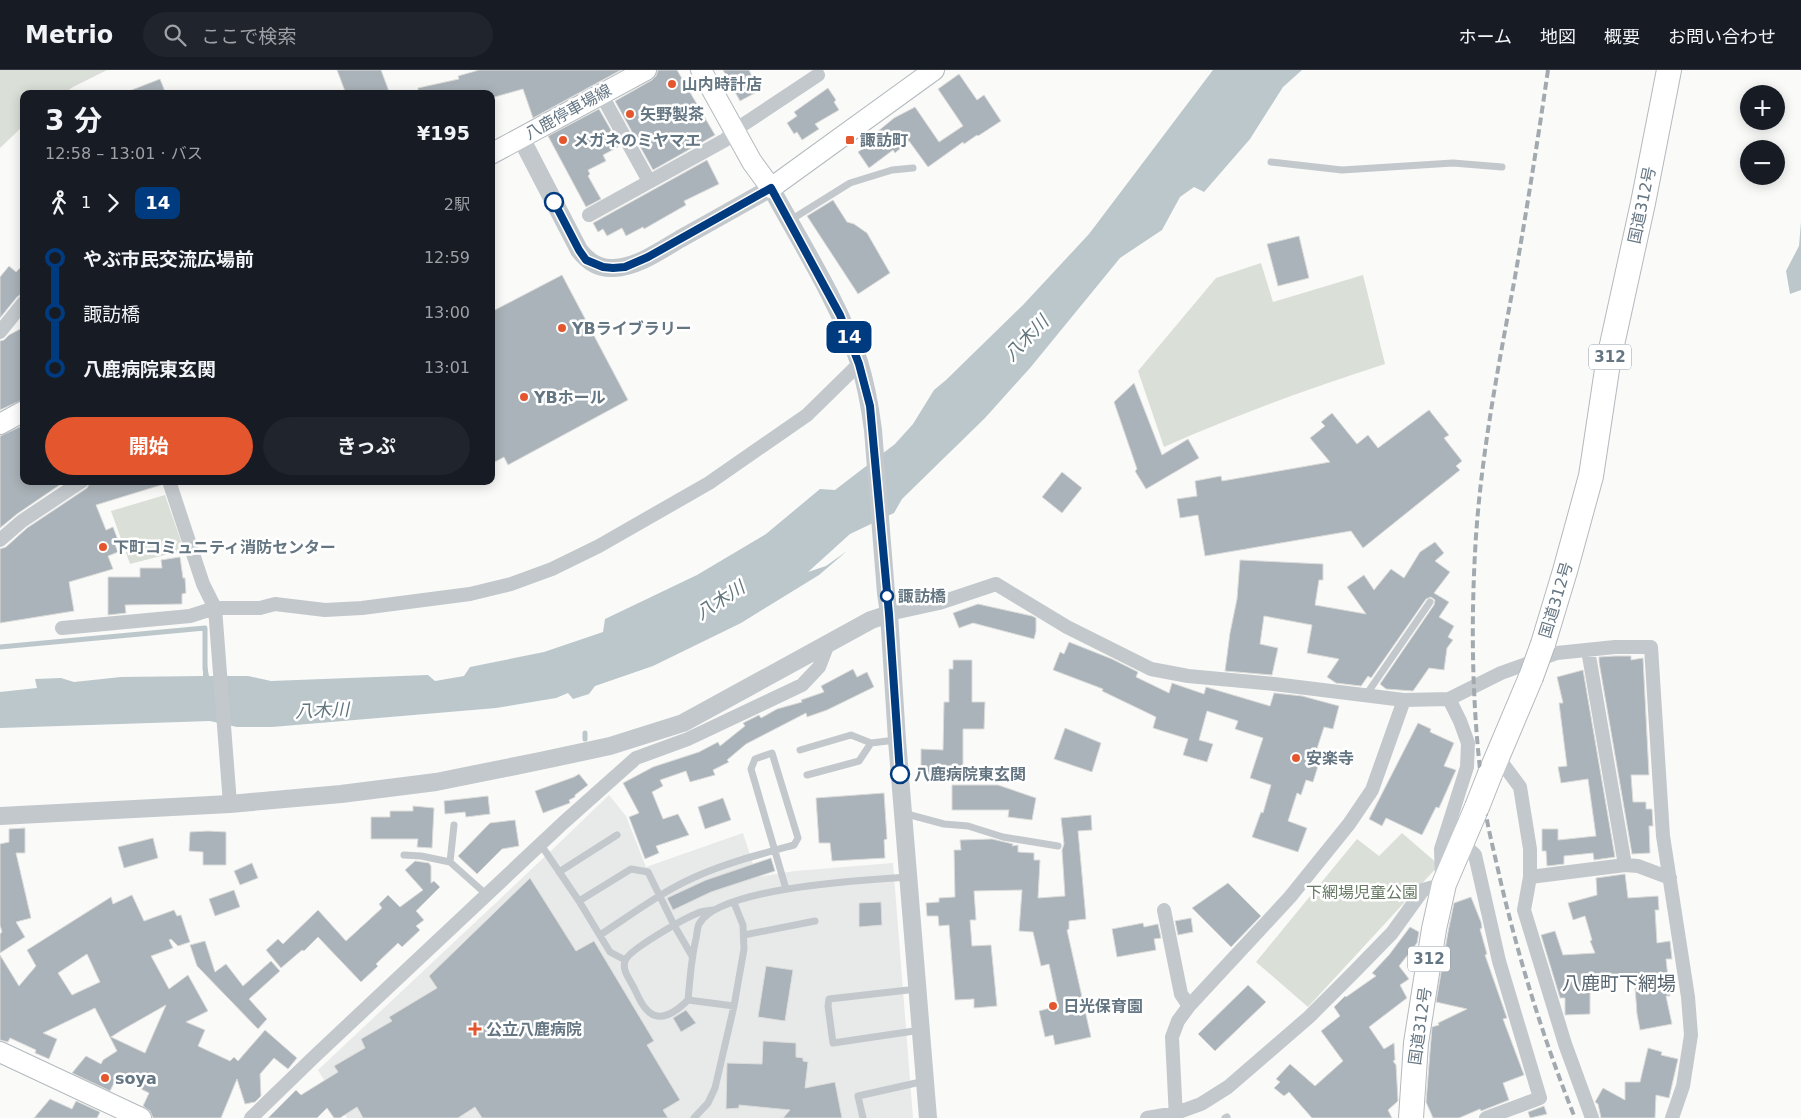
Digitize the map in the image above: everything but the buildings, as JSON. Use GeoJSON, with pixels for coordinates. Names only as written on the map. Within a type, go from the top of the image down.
{"type":"FeatureCollection","features":[{"type":"Feature","properties":{"kind":"highway","name":"国道312号"},"geometry":{"type":"LineString","coordinates":[[1411,1118],[1416,1042],[1443,884],[1462,844],[1532,677],[1566,571],[1590,476],[1608,363],[1643,203],[1669,70]]}},
{"type":"Feature","properties":{"kind":"main road","name":"八鹿停車場線"},"geometry":{"type":"LineString","coordinates":[[495,152],[646,70]]}},
{"type":"Feature","properties":{"kind":"main road"},"geometry":{"type":"LineString","coordinates":[[701,70],[752,162],[771,188],[934,70]]}},
{"type":"Feature","properties":{"kind":"main road"},"geometry":{"type":"LineString","coordinates":[[0,424],[20,412]]}},
{"type":"Feature","properties":{"kind":"main road"},"geometry":{"type":"LineString","coordinates":[[0,1052],[142,1118]]}},
{"type":"Feature","properties":{"kind":"street"},"geometry":{"type":"LineString","coordinates":[[589,215],[725,140],[735,130],[818,75]]}},
{"type":"Feature","properties":{"kind":"street"},"geometry":{"type":"LineString","coordinates":[[601,94],[649,181]]}},
{"type":"Feature","properties":{"kind":"street"},"geometry":{"type":"LineString","coordinates":[[521,138],[579,250],[586,260],[603,267],[625,267],[648,257],[771,188],[840,315],[861,369],[870,406],[873,430],[928,1118]]}},
{"type":"Feature","properties":{"kind":"street"},"geometry":{"type":"LineString","coordinates":[[0,332],[20,307]]}},
{"type":"Feature","properties":{"kind":"street"},"geometry":{"type":"LineString","coordinates":[[62,628],[190,616],[260,608],[275,604],[325,610],[362,608],[470,594],[511,584],[552,569],[600,546],[709,483],[807,415],[861,369]]}},
{"type":"Feature","properties":{"kind":"street"},"geometry":{"type":"LineString","coordinates":[[0,540],[22,521],[76,485]]}},
{"type":"Feature","properties":{"kind":"street"},"geometry":{"type":"LineString","coordinates":[[170,485],[203,584],[216,612],[230,798]]}},
{"type":"Feature","properties":{"kind":"street"},"geometry":{"type":"LineString","coordinates":[[0,816],[230,798],[341,794],[436,782],[610,746],[683,723],[871,620],[939,603],[996,584],[1067,627],[1151,669],[1188,676],[1274,684],[1404,700],[1449,698],[1502,673],[1557,653],[1615,647],[1651,647],[1663,836],[1688,997],[1691,1035],[1683,1086],[1672,1118]]}},
{"type":"Feature","properties":{"kind":"street"},"geometry":{"type":"LineString","coordinates":[[251,1118],[540,844],[636,758],[688,739],[802,685],[819,667],[828,644]]}},
{"type":"Feature","properties":{"kind":"street"},"geometry":{"type":"LineString","coordinates":[[1588,650],[1625,865]]}},
{"type":"Feature","properties":{"kind":"street"},"geometry":{"type":"LineString","coordinates":[[1148,1118],[1176,1115],[1201,1104],[1228,1087],[1309,1017],[1356,971],[1392,933],[1423,890],[1443,884],[1440,849],[1467,767],[1468,743],[1449,698]]}},
{"type":"Feature","properties":{"kind":"street"},"geometry":{"type":"LineString","coordinates":[[1176,1115],[1172,1037],[1178,1022],[1189,1006],[1290,897],[1354,817],[1372,790],[1404,700]]}},
{"type":"Feature","properties":{"kind":"street"},"geometry":{"type":"LineString","coordinates":[[1494,765],[1520,787],[1530,849],[1530,877],[1524,910],[1565,1044],[1592,1118]]}},
{"type":"Feature","properties":{"kind":"street"},"geometry":{"type":"LineString","coordinates":[[1462,844],[1475,856],[1499,961],[1540,1098],[1486,1118]]}},
{"type":"Feature","properties":{"kind":"street"},"geometry":{"type":"LineString","coordinates":[[1530,877],[1625,865],[1638,866],[1670,878]]}},
{"type":"Feature","properties":{"kind":"street"},"geometry":{"type":"LineString","coordinates":[[1164,910],[1181,994],[1189,1006]]}},
{"type":"Feature","properties":{"kind":"lane"},"geometry":{"type":"LineString","coordinates":[[1271,162],[1342,170],[1453,162],[1502,167]]}},
{"type":"Feature","properties":{"kind":"lane"},"geometry":{"type":"LineString","coordinates":[[789,221],[850,183],[892,170],[913,168]]}},
{"type":"Feature","properties":{"kind":"lane"},"geometry":{"type":"LineString","coordinates":[[1366,696],[1430,602]]}},
{"type":"Feature","properties":{"kind":"lane"},"geometry":{"type":"LineString","coordinates":[[800,750],[851,735],[870,742],[897,740]]}},
{"type":"Feature","properties":{"kind":"lane"},"geometry":{"type":"LineString","coordinates":[[807,775],[859,761],[870,742]]}},
{"type":"Feature","properties":{"kind":"lane"},"geometry":{"type":"LineString","coordinates":[[600,935],[660,896],[695,877],[720,867],[774,850],[794,844],[798,838],[772,753],[755,759],[751,769],[774,850],[786,889]]}},
{"type":"Feature","properties":{"kind":"lane"},"geometry":{"type":"LineString","coordinates":[[903,812],[944,824],[968,826],[1003,837],[1058,846]]}},
{"type":"Feature","properties":{"kind":"lane"},"geometry":{"type":"LineString","coordinates":[[450,862],[454,825]]}},
{"type":"Feature","properties":{"kind":"lane"},"geometry":{"type":"LineString","coordinates":[[559,872],[617,835]]}},
{"type":"Feature","properties":{"kind":"lane"},"geometry":{"type":"LineString","coordinates":[[540,844],[579,901],[610,952],[625,960]]}},
{"type":"Feature","properties":{"kind":"lane"},"geometry":{"type":"LineString","coordinates":[[404,856],[422,856],[450,862],[487,895]]}},
{"type":"Feature","properties":{"kind":"lane"},"geometry":{"type":"LineString","coordinates":[[579,901],[631,869],[648,872],[674,926],[692,956]]}},
{"type":"Feature","properties":{"kind":"lane"},"geometry":{"type":"LineString","coordinates":[[712,910],[699,924],[692,956],[688,1000],[678,1010],[665,1016],[654,1016],[646,1009],[624,969],[625,960],[636,948],[698,912],[712,910],[754,896],[786,889],[908,876]]}},
{"type":"Feature","properties":{"kind":"lane"},"geometry":{"type":"LineString","coordinates":[[694,1118],[708,1103],[715,1088],[734,1006],[744,949],[744,934],[734,902]]}},
{"type":"Feature","properties":{"kind":"lane"},"geometry":{"type":"LineString","coordinates":[[744,934],[816,921]]}},
{"type":"Feature","properties":{"kind":"lane"},"geometry":{"type":"LineString","coordinates":[[918,989],[829,999],[828,1006],[832,1043],[921,1030]]}},
{"type":"Feature","properties":{"kind":"lane"},"geometry":{"type":"LineString","coordinates":[[688,1000],[734,1006]]}},
{"type":"Feature","properties":{"kind":"lane"},"geometry":{"type":"LineString","coordinates":[[863,1118],[858,1096],[925,1081]]}},
{"type":"Feature","properties":{"kind":"shaded area"},"geometry":{"type":"Polygon","coordinates":[[[609,795],[626,816],[646,867],[743,833],[757,877],[795,871],[893,863],[913,1118],[347,1118],[318,1070],[609,795]]]}},
{"type":"Feature","properties":{"kind":"green space"},"geometry":{"type":"Polygon","coordinates":[[[0,70],[107,70],[69,90],[20,90],[20,129],[0,148],[0,70]]]}},
{"type":"Feature","properties":{"kind":"green space"},"geometry":{"type":"Polygon","coordinates":[[[1261,263],[1273,302],[1363,275],[1385,364],[1273,402],[1164,447],[1138,371],[1216,278],[1261,263]]]}},
{"type":"Feature","properties":{"kind":"green space"},"geometry":{"type":"Polygon","coordinates":[[[165,495],[184,550],[130,564],[111,511],[165,495]]]}},
{"type":"Feature","properties":{"kind":"green space","name":"下網場児童公園"},"geometry":{"type":"Polygon","coordinates":[[[1402,833],[1439,865],[1308,1007],[1256,962],[1357,839],[1379,856],[1402,833]]]}},
{"type":"Feature","properties":{"kind":"water","name":"八木川"},"geometry":{"type":"Polygon","coordinates":[[[1213,70],[1302,70],[1283,87],[1250,139],[1204,192],[1194,187],[1180,197],[1162,230],[1120,258],[1030,368],[985,418],[902,499],[894,513],[850,534],[808,572],[826,566],[847,551],[819,575],[741,623],[653,666],[595,686],[589,694],[573,699],[568,693],[556,698],[496,708],[272,727],[237,727],[210,721],[0,728],[0,692],[37,688],[35,679],[61,678],[74,682],[121,677],[203,676],[203,665],[207,665],[209,676],[248,676],[271,681],[428,675],[435,681],[464,676],[470,667],[544,652],[603,632],[605,619],[697,575],[766,534],[820,489],[835,490],[895,444],[913,424],[934,390],[1023,305],[1089,234],[1213,70]]]}},
{"type":"Feature","properties":{"kind":"water"},"geometry":{"type":"Polygon","coordinates":[[[1801,222],[1801,290],[1790,294],[1786,271],[1799,246],[1801,222]]]}},
{"type":"Feature","properties":{"kind":"waterway"},"geometry":{"type":"LineString","coordinates":[[0,647],[205,628],[205,669]]}},
{"type":"Feature","properties":{"kind":"waterway"},"geometry":{"type":"LineString","coordinates":[[585,733],[585,739]]}},
{"type":"Feature","properties":{"kind":"railway"},"geometry":{"type":"LineString","coordinates":[[1548,70],[1482,471],[1474,571],[1473,641],[1475,711],[1481,780],[1488,823],[1516,943],[1553,1060],[1575,1118]]}},
{"type":"Feature","properties":{"kind":"bus line","name":"14"},"geometry":{"type":"LineString","coordinates":[[554,202],[586,260],[603,267],[613,268],[625,267],[648,257],[771,188],[840,315],[859,364],[870,406],[889,614],[900,774]]}},
{"type":"Feature","properties":{"kind":"place","name":"山内時計店"},"geometry":{"type":"Point","coordinates":[672,84]}},
{"type":"Feature","properties":{"kind":"place","name":"矢野製茶"},"geometry":{"type":"Point","coordinates":[630,114]}},
{"type":"Feature","properties":{"kind":"place","name":"メガネのミヤマエ"},"geometry":{"type":"Point","coordinates":[563,140]}},
{"type":"Feature","properties":{"kind":"place","name":"諏訪町"},"geometry":{"type":"Point","coordinates":[850,140]}},
{"type":"Feature","properties":{"kind":"place","name":"YBライブラリー"},"geometry":{"type":"Point","coordinates":[562,328]}},
{"type":"Feature","properties":{"kind":"place","name":"YBホール"},"geometry":{"type":"Point","coordinates":[524,397]}},
{"type":"Feature","properties":{"kind":"place","name":"下町コミュニティ消防センター"},"geometry":{"type":"Point","coordinates":[103,547]}},
{"type":"Feature","properties":{"kind":"place","name":"諏訪橋"},"geometry":{"type":"Point","coordinates":[887,596]}},
{"type":"Feature","properties":{"kind":"place","name":"安楽寺"},"geometry":{"type":"Point","coordinates":[1296,758]}},
{"type":"Feature","properties":{"kind":"place","name":"八鹿病院東玄関"},"geometry":{"type":"Point","coordinates":[900,774]}},
{"type":"Feature","properties":{"kind":"place","name":"日光保育園"},"geometry":{"type":"Point","coordinates":[1053,1006]}},
{"type":"Feature","properties":{"kind":"place","name":"公立八鹿病院"},"geometry":{"type":"Point","coordinates":[475,1029]}},
{"type":"Feature","properties":{"kind":"place","name":"soya"},"geometry":{"type":"Point","coordinates":[105,1078]}},
{"type":"Feature","properties":{"kind":"district","name":"八鹿町下網場"},"geometry":{"type":"Point","coordinates":[1619,983]}}]}
